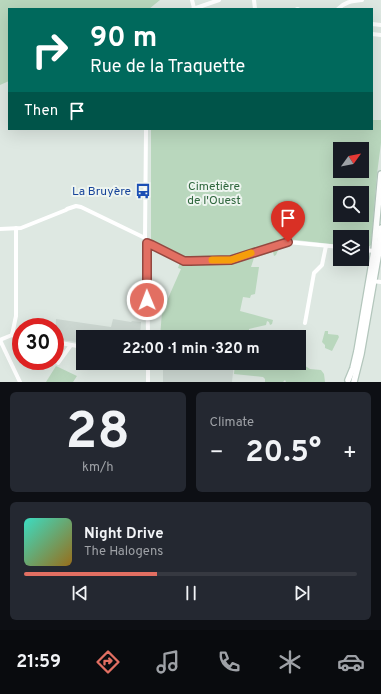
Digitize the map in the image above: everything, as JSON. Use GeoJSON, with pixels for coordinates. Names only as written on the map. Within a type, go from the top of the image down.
{"type":"FeatureCollection","features":[{"type":"Feature","properties":{"kind":"main road"},"geometry":{"type":"LineString","coordinates":[[378,251],[381,174]]}},
{"type":"Feature","properties":{"kind":"main road"},"geometry":{"type":"LineString","coordinates":[[350,381],[361,354],[371,281],[378,251],[381,228]]}},
{"type":"Feature","properties":{"kind":"street"},"geometry":{"type":"LineString","coordinates":[[196,8],[219,0]]}},
{"type":"Feature","properties":{"kind":"street"},"geometry":{"type":"LineString","coordinates":[[343,2],[362,0]]}},
{"type":"Feature","properties":{"kind":"street"},"geometry":{"type":"LineString","coordinates":[[146,130],[145,238],[147,243],[148,330]]}},
{"type":"Feature","properties":{"kind":"street"},"geometry":{"type":"LineString","coordinates":[[0,228],[23,227],[76,206],[145,238]]}},
{"type":"Feature","properties":{"kind":"street"},"geometry":{"type":"LineString","coordinates":[[16,228],[16,318]]}},
{"type":"Feature","properties":{"kind":"street"},"geometry":{"type":"LineString","coordinates":[[147,243],[184,261],[231,260],[288,242],[333,246]]}},
{"type":"Feature","properties":{"kind":"street"},"geometry":{"type":"LineString","coordinates":[[305,323],[314,273],[322,265],[326,246]]}},
{"type":"Feature","properties":{"kind":"street"},"geometry":{"type":"LineString","coordinates":[[371,281],[381,282]]}},
{"type":"Feature","properties":{"kind":"street"},"geometry":{"type":"LineString","coordinates":[[12,335],[0,340],[20,382]]}},
{"type":"Feature","properties":{"kind":"street"},"geometry":{"type":"LineString","coordinates":[[64,344],[76,346]]}},
{"type":"Feature","properties":{"kind":"street"},"geometry":{"type":"LineString","coordinates":[[64,355],[71,345]]}},
{"type":"Feature","properties":{"kind":"street"},"geometry":{"type":"LineString","coordinates":[[148,370],[148,382]]}},
{"type":"Feature","properties":{"kind":"shaded area"},"geometry":{"type":"Polygon","coordinates":[[[113,319],[141,322],[140,330],[76,330],[76,342],[64,340],[64,320],[111,327],[113,319]]]}},
{"type":"Feature","properties":{"kind":"shaded area"},"geometry":{"type":"Polygon","coordinates":[[[163,370],[233,370],[232,382],[163,382],[163,370]]]}},
{"type":"Feature","properties":{"kind":"green space"},"geometry":{"type":"Polygon","coordinates":[[[0,0],[160,0],[150,8],[8,8],[8,81],[0,85],[0,0]]]}},
{"type":"Feature","properties":{"kind":"green space","name":"Cimetière de l'Ouest"},"geometry":{"type":"Polygon","coordinates":[[[373,120],[381,120],[381,143],[371,245],[369,246],[369,230],[333,230],[333,244],[287,239],[231,257],[184,258],[151,240],[151,130],[373,130],[373,120]]]}},
{"type":"Feature","properties":{"kind":"green space"},"geometry":{"type":"Polygon","coordinates":[[[279,248],[274,256],[273,252],[254,258],[251,267],[259,267],[255,294],[251,295],[250,298],[243,297],[240,311],[273,320],[272,324],[270,325],[267,321],[266,325],[249,330],[161,330],[162,312],[181,269],[178,268],[180,262],[230,264],[279,248]]]}},
{"type":"Feature","properties":{"kind":"green space"},"geometry":{"type":"Polygon","coordinates":[[[325,331],[328,331],[328,334],[338,335],[339,337],[332,351],[325,348],[325,345],[322,342],[325,331]]]}},
{"type":"Feature","properties":{"kind":"green space"},"geometry":{"type":"Polygon","coordinates":[[[306,366],[310,369],[321,370],[324,374],[325,382],[286,382],[285,380],[283,382],[265,382],[263,377],[234,374],[234,370],[306,370],[306,366]]]}},
{"type":"Feature","properties":{"kind":"green space"},"geometry":{"type":"Polygon","coordinates":[[[54,370],[64,370],[77,376],[73,382],[46,382],[54,370]]]}},
{"type":"Feature","properties":{"kind":"slow traffic"},"geometry":{"type":"LineString","coordinates":[[212,260],[231,260],[251,253]]}},
{"type":"Feature","properties":{"kind":"place","name":"La Bruyère"},"geometry":{"type":"Point","coordinates":[143,191]}},
{"type":"Feature","properties":{"kind":"route"},"geometry":{"type":"LineString","coordinates":[[147,300],[147,243],[184,261],[190,261],[231,260],[288,242]]}}]}
